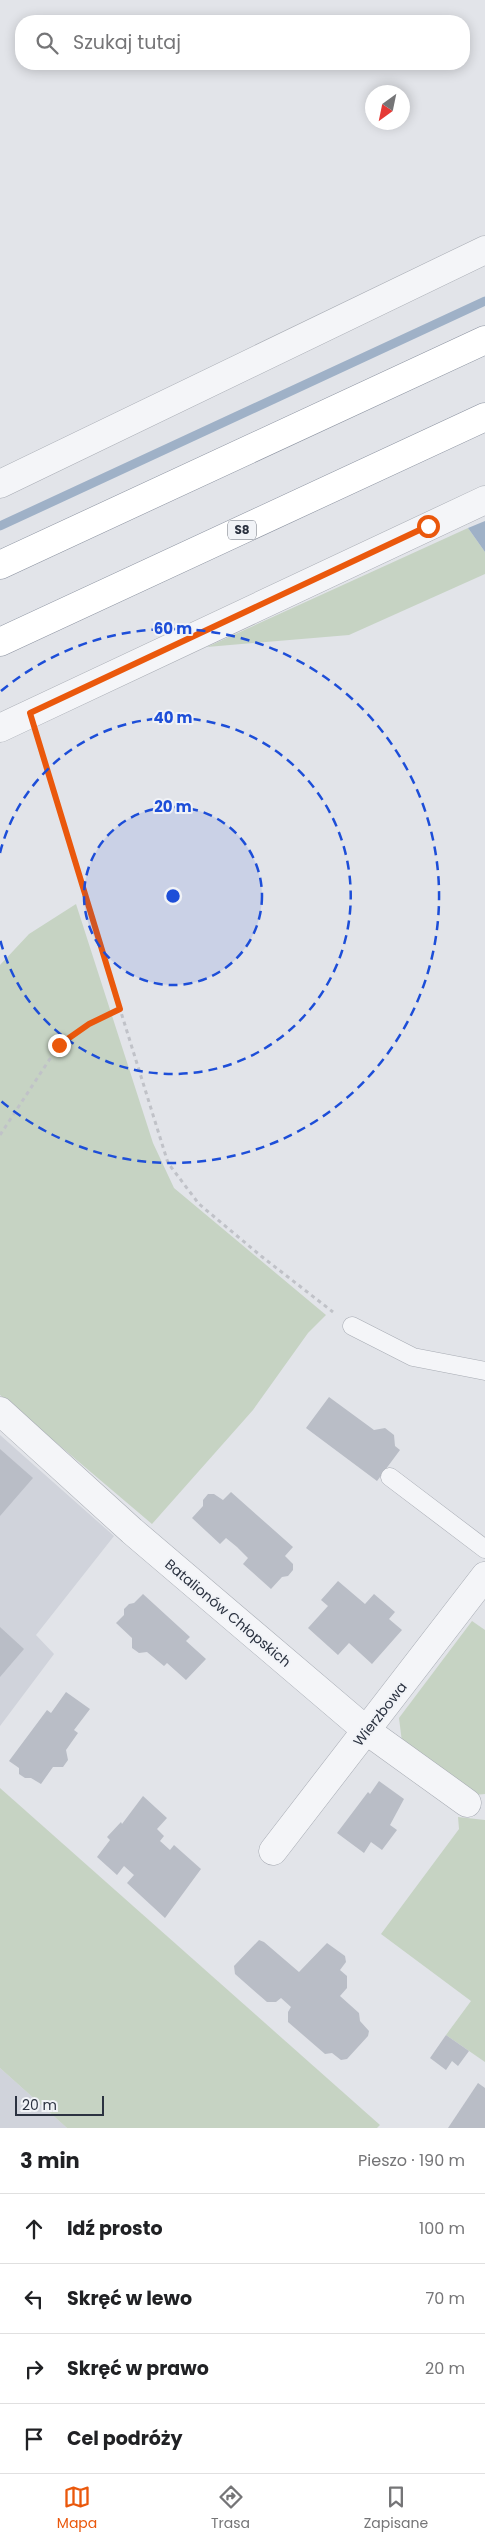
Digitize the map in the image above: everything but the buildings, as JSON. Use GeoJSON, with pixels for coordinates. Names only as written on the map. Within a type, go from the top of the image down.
{"type":"FeatureCollection","features":[{"type":"Feature","properties":{"kind":"highway"},"geometry":{"type":"LineString","coordinates":[[0,565],[485,340]]}},
{"type":"Feature","properties":{"kind":"highway","name":"S8"},"geometry":{"type":"LineString","coordinates":[[0,642],[485,417]]}},
{"type":"Feature","properties":{"kind":"street"},"geometry":{"type":"LineString","coordinates":[[0,484],[485,250]]}},
{"type":"Feature","properties":{"kind":"street"},"geometry":{"type":"LineString","coordinates":[[0,728],[485,500]]}},
{"type":"Feature","properties":{"kind":"street","name":"Batalionów Chłopskich"},"geometry":{"type":"LineString","coordinates":[[0,1411],[132,1531],[367,1731],[467,1803]]}},
{"type":"Feature","properties":{"kind":"street","name":"Wierzbowa"},"geometry":{"type":"LineString","coordinates":[[273,1851],[485,1576]]}},
{"type":"Feature","properties":{"kind":"lane"},"geometry":{"type":"LineString","coordinates":[[352,1326],[413,1357],[485,1371]]}},
{"type":"Feature","properties":{"kind":"lane"},"geometry":{"type":"LineString","coordinates":[[390,1477],[485,1549]]}},
{"type":"Feature","properties":{"kind":"path"},"geometry":{"type":"LineString","coordinates":[[30,713],[168,1163],[200,1204],[261,1256],[352,1326]]}},
{"type":"Feature","properties":{"kind":"path"},"geometry":{"type":"LineString","coordinates":[[0,1135],[59,1045],[89,1024],[120,1009]]}},
{"type":"Feature","properties":{"kind":"shaded area"},"geometry":{"type":"Polygon","coordinates":[[[0,1435],[114,1536],[36,1635],[54,1654],[0,1726],[0,1435]]]}},
{"type":"Feature","properties":{"kind":"shaded area"},"geometry":{"type":"Polygon","coordinates":[[[0,2068],[67,2128],[0,2128],[0,2068]]]}},
{"type":"Feature","properties":{"kind":"green space"},"geometry":{"type":"Polygon","coordinates":[[[468,528],[485,552],[485,574],[349,635],[207,647],[468,528]]]}},
{"type":"Feature","properties":{"kind":"green space"},"geometry":{"type":"Polygon","coordinates":[[[76,904],[153,1143],[174,1188],[326,1315],[308,1333],[253,1410],[152,1524],[0,1395],[0,965],[29,934],[76,904]]]}},
{"type":"Feature","properties":{"kind":"green space"},"geometry":{"type":"Polygon","coordinates":[[[472,1621],[485,1630],[485,1794],[474,1795],[402,1742],[399,1718],[472,1621]]]}},
{"type":"Feature","properties":{"kind":"green space"},"geometry":{"type":"Polygon","coordinates":[[[0,1788],[380,2125],[377,2128],[67,2128],[0,2068],[0,1788]]]}},
{"type":"Feature","properties":{"kind":"green space"},"geometry":{"type":"Polygon","coordinates":[[[458,1817],[485,1820],[485,2062],[446,2035],[471,2001],[381,1934],[459,1829],[458,1817]]]}},
{"type":"Feature","properties":{"kind":"water"},"geometry":{"type":"Polygon","coordinates":[[[485,521],[485,552],[468,528],[485,521]]]}},
{"type":"Feature","properties":{"kind":"waterway"},"geometry":{"type":"LineString","coordinates":[[0,526],[485,301]]}},
{"type":"Feature","properties":{"kind":"route"},"geometry":{"type":"LineString","coordinates":[[59,1045],[89,1024],[120,1009],[30,713],[428,526]]}}]}
